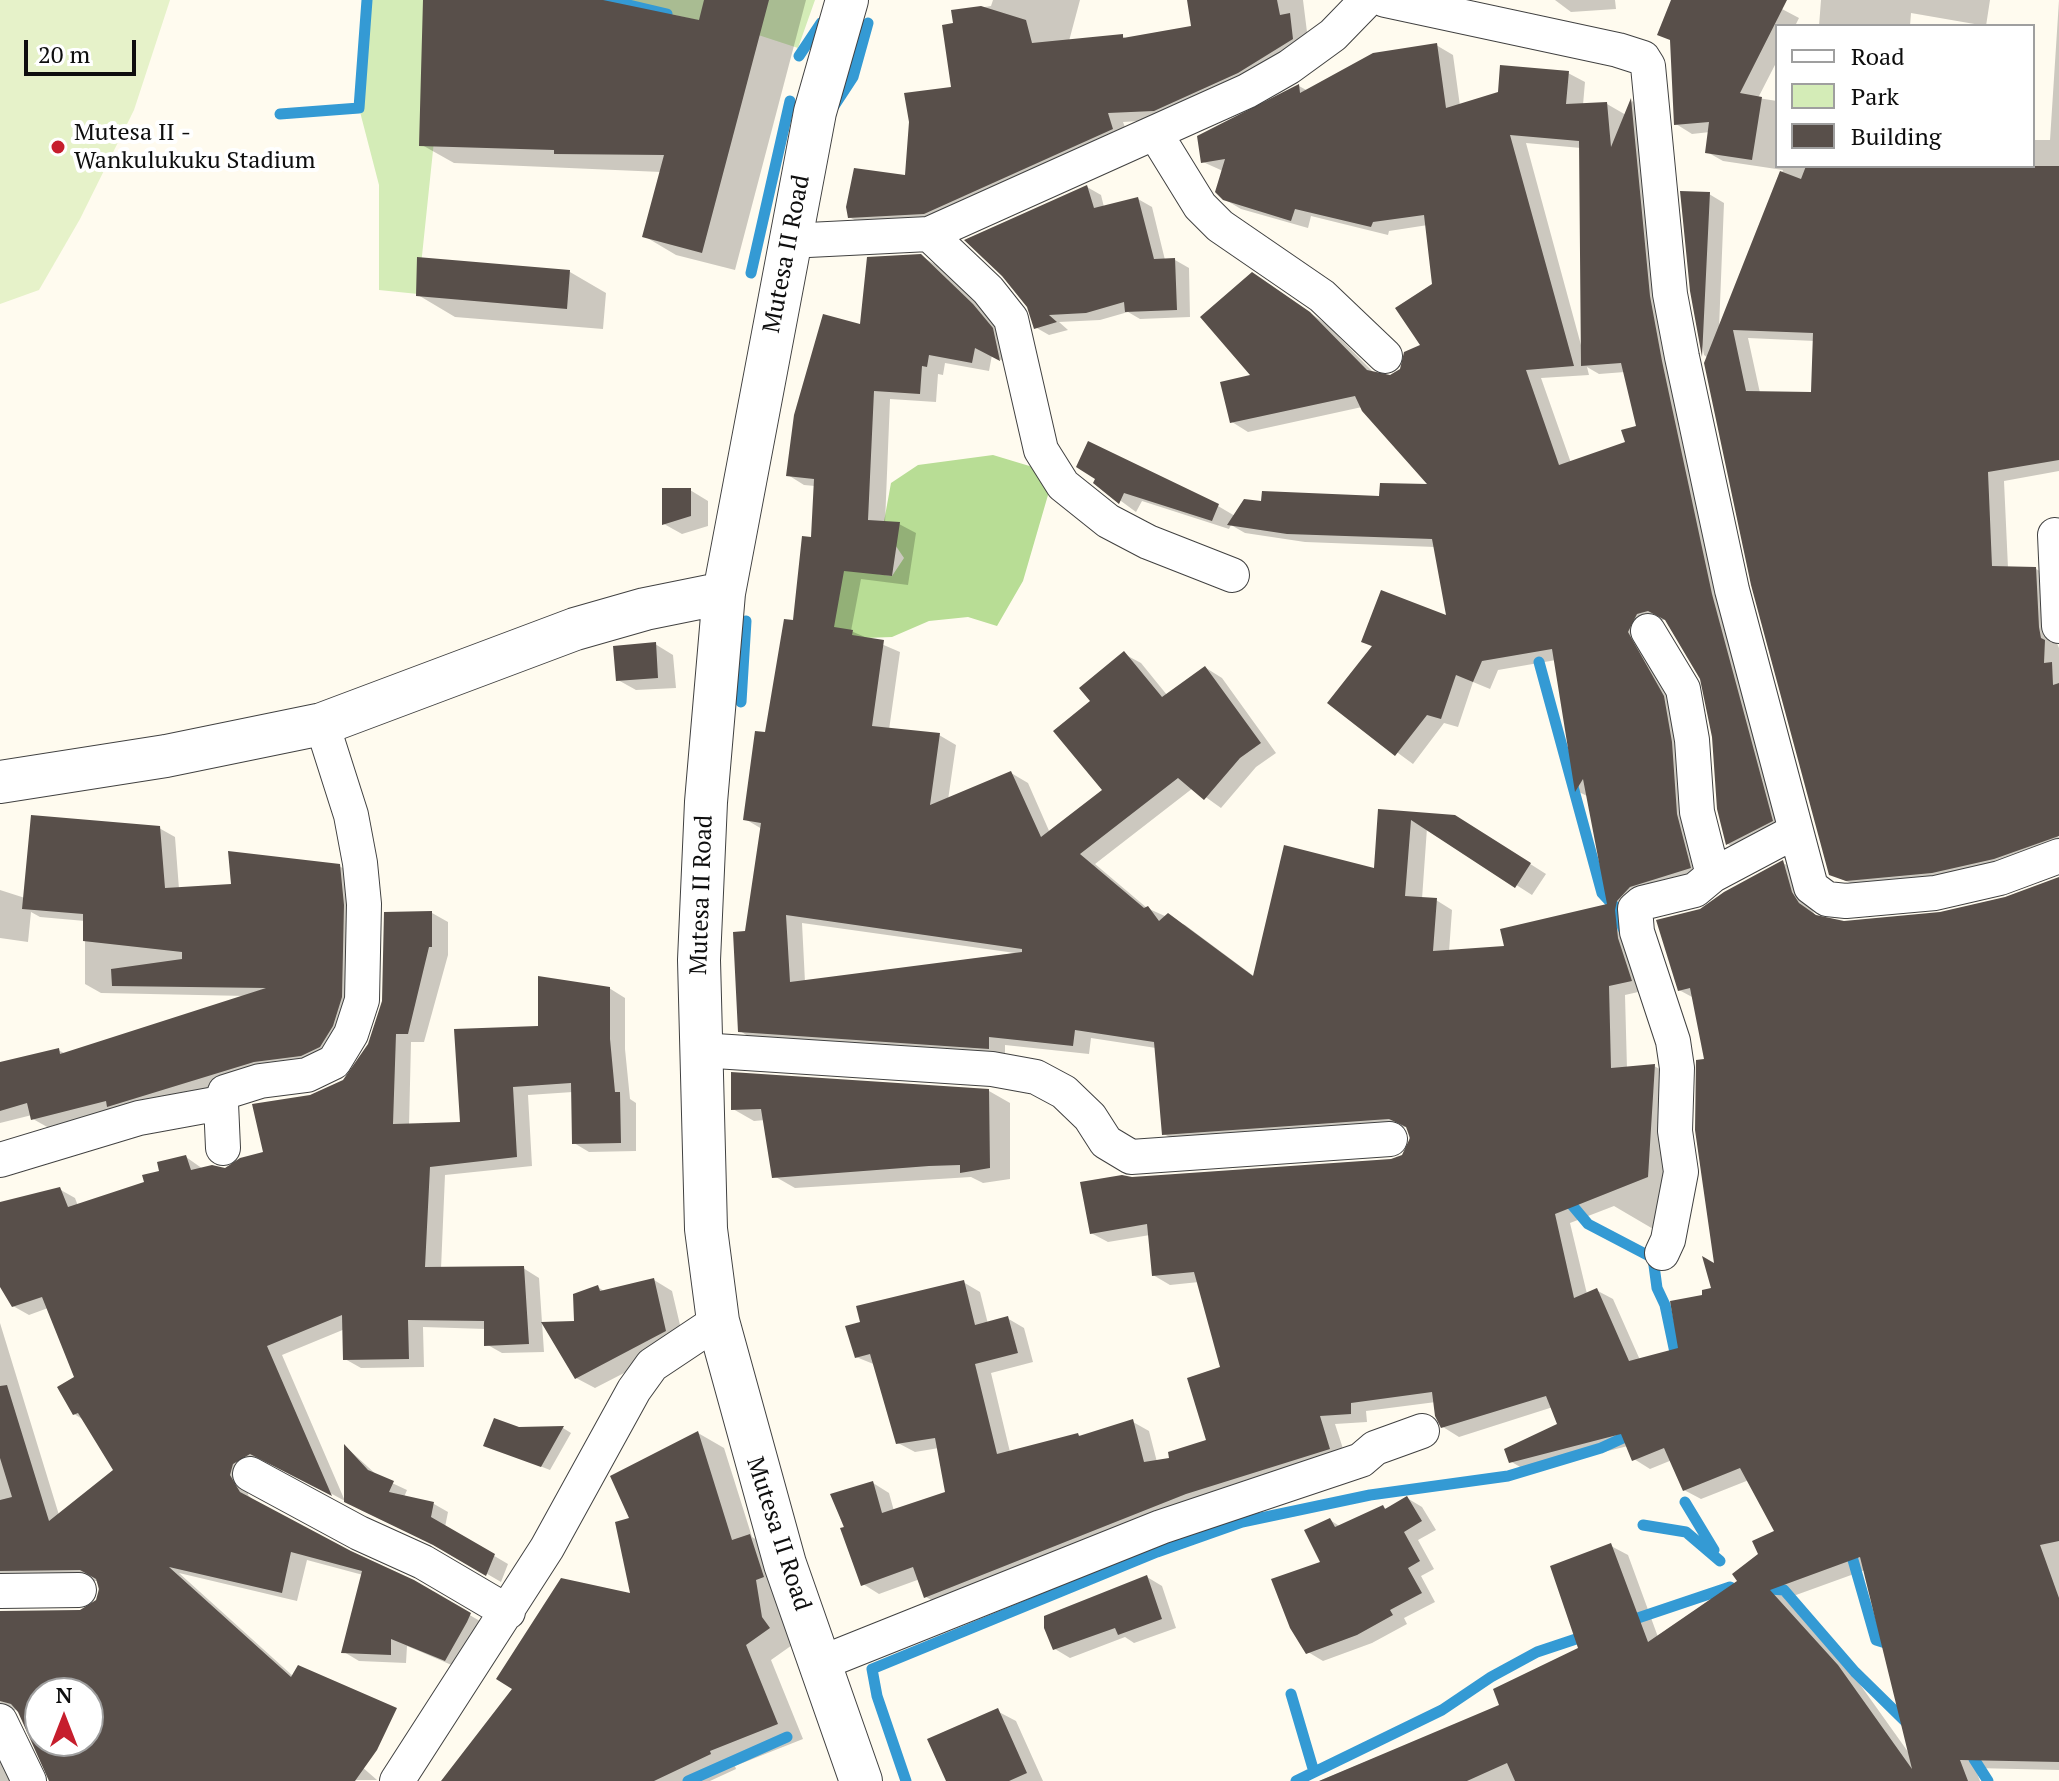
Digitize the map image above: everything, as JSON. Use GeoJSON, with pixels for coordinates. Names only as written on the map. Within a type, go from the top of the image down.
{"type":"FeatureCollection","features":[{"type":"Feature","properties":{"kind":"street","name":"Mutesa II Road"},"geometry":{"type":"LineString","coordinates":[[847,0],[815,112],[788,241],[724,593],[706,802],[699,960],[706,1229],[718,1321],[780,1549],[861,1781]]}},
{"type":"Feature","properties":{"kind":"street"},"geometry":{"type":"LineString","coordinates":[[788,241],[929,234],[1155,133],[1289,67],[1333,35],[1367,0]]}},
{"type":"Feature","properties":{"kind":"street"},"geometry":{"type":"LineString","coordinates":[[1385,0],[1618,50],[1643,58],[1648,66],[1670,294],[1679,345],[1732,590],[1794,832],[1816,894],[1837,900],[1935,893],[2000,878],[2059,856]]}},
{"type":"Feature","properties":{"kind":"street"},"geometry":{"type":"LineString","coordinates":[[1155,133],[1200,206],[1220,226],[1322,296],[1385,356]]}},
{"type":"Feature","properties":{"kind":"street"},"geometry":{"type":"LineString","coordinates":[[929,234],[988,290],[1011,319],[1041,450],[1063,485],[1108,521],[1148,542],[1232,575]]}},
{"type":"Feature","properties":{"kind":"street"},"geometry":{"type":"LineString","coordinates":[[2055,535],[2059,626]]}},
{"type":"Feature","properties":{"kind":"street"},"geometry":{"type":"LineString","coordinates":[[0,782],[166,756],[322,724],[575,629],[645,609],[724,593]]}},
{"type":"Feature","properties":{"kind":"street"},"geometry":{"type":"LineString","coordinates":[[1648,631],[1683,689],[1692,740],[1697,812],[1713,875]]}},
{"type":"Feature","properties":{"kind":"street"},"geometry":{"type":"LineString","coordinates":[[223,1148],[221,1103],[225,1092],[235,1087],[307,1075],[334,1062],[351,1034],[362,1000],[364,904],[360,863],[351,815],[322,724]]}},
{"type":"Feature","properties":{"kind":"street"},"geometry":{"type":"LineString","coordinates":[[1662,1253],[1668,1240],[1681,1172],[1675,1131],[1677,1068],[1673,1041],[1637,932],[1635,909],[1642,903],[1695,890],[1713,875],[1794,832]]}},
{"type":"Feature","properties":{"kind":"street"},"geometry":{"type":"LineString","coordinates":[[700,1050],[992,1069],[1036,1077],[1064,1092],[1090,1117],[1106,1142],[1131,1157],[1390,1139]]}},
{"type":"Feature","properties":{"kind":"street"},"geometry":{"type":"LineString","coordinates":[[0,1160],[139,1118],[221,1103]]}},
{"type":"Feature","properties":{"kind":"street"},"geometry":{"type":"LineString","coordinates":[[397,1781],[508,1612],[634,1390],[652,1365],[718,1321]]}},
{"type":"Feature","properties":{"kind":"street"},"geometry":{"type":"LineString","coordinates":[[821,1663],[1161,1527],[1361,1460],[1375,1448],[1422,1431]]}},
{"type":"Feature","properties":{"kind":"street"},"geometry":{"type":"LineString","coordinates":[[250,1474],[359,1533],[423,1562],[508,1612]]}},
{"type":"Feature","properties":{"kind":"street"},"geometry":{"type":"LineString","coordinates":[[0,1591],[79,1590]]}},
{"type":"Feature","properties":{"kind":"street"},"geometry":{"type":"LineString","coordinates":[[0,1721],[29,1781]]}},
{"type":"Feature","properties":{"kind":"green space","name":"Mutesa II - Wankulukuku Stadium"},"geometry":{"type":"Polygon","coordinates":[[[0,0],[170,0],[134,110],[80,219],[39,290],[0,304],[0,0]]]}},
{"type":"Feature","properties":{"kind":"green space"},"geometry":{"type":"Polygon","coordinates":[[[367,0],[432,0],[434,141],[418,294],[379,290],[379,185],[359,108],[367,0]]]}},
{"type":"Feature","properties":{"kind":"green space"},"geometry":{"type":"Polygon","coordinates":[[[607,0],[815,0],[798,48],[746,31],[607,0]]]}},
{"type":"Feature","properties":{"kind":"green space"},"geometry":{"type":"Polygon","coordinates":[[[993,455],[1046,471],[1048,495],[1023,581],[997,626],[968,617],[929,621],[892,637],[838,639],[825,609],[840,569],[892,576],[904,558],[883,527],[891,483],[918,465],[993,455]]]}},
{"type":"Feature","properties":{"kind":"building"},"geometry":{"type":"Polygon","coordinates":[[[423,0],[603,0],[699,20],[704,0],[769,0],[702,253],[642,237],[664,155],[554,154],[554,150],[419,146],[423,0]]]}},
{"type":"Feature","properties":{"kind":"building"},"geometry":{"type":"Polygon","coordinates":[[[1187,0],[1277,0],[1280,15],[1290,13],[1293,39],[1238,73],[1154,111],[1108,113],[1113,129],[924,214],[848,218],[846,207],[854,168],[905,175],[909,122],[904,93],[951,87],[942,25],[953,23],[951,10],[981,6],[1026,20],[1032,43],[1123,34],[1123,38],[1191,26],[1187,0]]]}},
{"type":"Feature","properties":{"kind":"building"},"geometry":{"type":"Polygon","coordinates":[[[1671,0],[1787,0],[1740,93],[1762,97],[1752,160],[1705,153],[1709,122],[1674,125],[1670,40],[1657,35],[1671,0]]]}},
{"type":"Feature","properties":{"kind":"building"},"geometry":{"type":"Polygon","coordinates":[[[1437,43],[1446,108],[1498,92],[1500,65],[1569,71],[1566,104],[1607,102],[1611,147],[1631,98],[1650,296],[1662,361],[1712,594],[1773,821],[1726,845],[1717,809],[1712,737],[1700,679],[1665,620],[1648,611],[1637,614],[1628,632],[1664,696],[1672,742],[1677,814],[1691,868],[1630,887],[1617,901],[1615,910],[1618,938],[1632,981],[1609,986],[1611,1068],[1655,1064],[1648,1177],[1555,1214],[1574,1298],[1597,1288],[1629,1361],[1678,1348],[1670,1301],[1702,1295],[1702,1290],[1711,1288],[1702,1256],[1714,1263],[1695,1130],[1696,1060],[1704,1059],[1690,988],[1678,991],[1656,920],[1700,909],[1724,892],[1783,860],[1792,892],[1799,903],[1816,915],[1844,921],[1940,912],[2005,897],[2059,877],[2059,1541],[2040,1545],[2059,1598],[2059,1762],[1960,1760],[1968,1781],[1515,1781],[1507,1763],[1467,1781],[1319,1781],[1499,1705],[1493,1689],[1578,1648],[1550,1566],[1611,1543],[1648,1642],[1737,1581],[1732,1574],[1758,1554],[1752,1541],[1774,1531],[1740,1468],[1683,1491],[1664,1448],[1632,1461],[1621,1434],[1509,1463],[1504,1449],[1557,1424],[1546,1396],[1441,1428],[1435,1416],[1432,1392],[1351,1403],[1351,1414],[1320,1416],[1330,1449],[1186,1494],[924,1598],[913,1567],[861,1586],[840,1528],[844,1527],[830,1494],[873,1481],[882,1513],[945,1492],[935,1438],[896,1444],[870,1354],[855,1358],[845,1326],[860,1322],[856,1306],[964,1280],[975,1325],[1008,1316],[1018,1353],[975,1364],[997,1454],[1078,1433],[1079,1436],[1133,1419],[1144,1462],[1169,1458],[1168,1452],[1206,1440],[1187,1378],[1220,1367],[1194,1272],[1152,1276],[1147,1224],[1090,1234],[1080,1182],[1122,1175],[1132,1177],[1391,1159],[1402,1155],[1410,1138],[1406,1127],[1389,1119],[1162,1135],[1154,1042],[1075,1030],[1073,1046],[989,1037],[989,1049],[738,1032],[733,932],[745,931],[761,823],[743,820],[755,731],[765,732],[784,619],[793,620],[802,536],[811,537],[814,479],[786,476],[794,415],[823,314],[860,324],[867,257],[921,254],[973,304],[993,328],[1000,361],[975,348],[972,363],[929,355],[927,367],[922,366],[920,394],[874,391],[868,520],[900,522],[892,576],[844,571],[834,627],[853,630],[852,635],[884,640],[872,726],[940,733],[930,805],[1011,771],[1041,837],[1102,790],[1053,731],[1090,701],[1079,688],[1124,651],[1162,697],[1205,666],[1261,743],[1240,758],[1204,800],[1178,778],[1080,854],[1144,908],[1148,906],[1159,921],[1168,913],[1253,976],[1284,845],[1374,868],[1378,809],[1455,815],[1531,863],[1515,888],[1411,820],[1405,896],[1437,898],[1433,951],[1504,946],[1500,929],[1607,904],[1583,779],[1575,792],[1552,649],[1482,661],[1473,682],[1456,675],[1441,719],[1427,715],[1395,756],[1327,703],[1372,646],[1361,642],[1381,590],[1446,615],[1432,539],[1287,534],[1227,525],[1244,499],[1261,501],[1262,491],[1379,496],[1380,483],[1427,484],[1362,411],[1355,396],[1230,423],[1220,382],[1250,375],[1200,317],[1252,272],[1310,312],[1367,370],[1390,375],[1400,369],[1404,352],[1420,345],[1395,308],[1432,284],[1424,215],[1373,222],[1371,227],[1295,209],[1291,221],[1223,200],[1215,192],[1225,159],[1201,163],[1197,136],[1299,84],[1300,93],[1373,53],[1437,43]],[[1510,135],[1574,366],[1526,370],[1559,465],[1625,442],[1621,430],[1636,426],[1621,363],[1581,366],[1579,141],[1510,135]],[[786,915],[790,982],[1022,952],[1022,949],[786,915]],[[1860,1557],[1770,1590],[1838,1665],[1912,1769],[1860,1557]]]}},
{"type":"Feature","properties":{"kind":"building"},"geometry":{"type":"Polygon","coordinates":[[[2059,166],[2059,460],[1988,472],[1992,566],[2036,567],[2039,627],[2041,638],[2045,640],[2044,663],[2052,662],[2053,685],[2059,683],[2059,836],[1994,859],[1932,873],[1846,881],[1829,875],[1751,585],[1704,363],[1780,171],[1801,179],[1805,168],[2059,166]],[[1733,330],[1746,391],[1811,392],[1813,333],[1733,330]]]}},
{"type":"Feature","properties":{"kind":"building"},"geometry":{"type":"Polygon","coordinates":[[[1087,185],[1094,208],[1138,197],[1154,259],[1175,258],[1177,310],[1125,312],[1124,302],[1086,313],[1049,315],[1057,322],[1034,329],[1027,307],[1002,276],[964,240],[1087,185]]]}},
{"type":"Feature","properties":{"kind":"building"},"geometry":{"type":"Polygon","coordinates":[[[1680,191],[1710,192],[1702,357],[1690,291],[1680,191]]]}},
{"type":"Feature","properties":{"kind":"building"},"geometry":{"type":"Polygon","coordinates":[[[417,257],[570,270],[567,309],[416,296],[417,257]]]}},
{"type":"Feature","properties":{"kind":"building"},"geometry":{"type":"Polygon","coordinates":[[[1088,441],[1219,504],[1212,521],[1124,493],[1119,504],[1093,483],[1095,479],[1076,467],[1088,441]]]}},
{"type":"Feature","properties":{"kind":"building"},"geometry":{"type":"Polygon","coordinates":[[[662,488],[691,488],[691,516],[662,525],[662,488]]]}},
{"type":"Feature","properties":{"kind":"building"},"geometry":{"type":"Polygon","coordinates":[[[656,642],[658,678],[616,681],[613,646],[656,642]]]}},
{"type":"Feature","properties":{"kind":"building"},"geometry":{"type":"Polygon","coordinates":[[[31,815],[160,826],[165,888],[231,884],[228,851],[340,864],[344,905],[342,997],[333,1026],[320,1047],[301,1056],[254,1062],[107,1107],[106,1101],[31,1120],[27,1103],[0,1111],[0,1062],[59,1048],[60,1054],[266,988],[112,986],[111,969],[182,959],[182,952],[83,941],[83,914],[22,909],[31,815]]]}},
{"type":"Feature","properties":{"kind":"building"},"geometry":{"type":"Polygon","coordinates":[[[432,911],[432,947],[429,947],[408,1034],[396,1034],[393,1124],[460,1122],[454,1029],[538,1026],[538,976],[610,987],[610,1039],[615,1092],[620,1092],[621,1143],[572,1144],[571,1083],[513,1087],[517,1157],[430,1167],[425,1267],[524,1266],[529,1344],[484,1346],[484,1321],[408,1320],[409,1359],[343,1360],[342,1315],[267,1346],[332,1496],[250,1454],[233,1464],[230,1475],[240,1492],[351,1551],[414,1580],[471,1613],[445,1661],[391,1639],[391,1655],[341,1653],[362,1571],[291,1552],[282,1593],[169,1567],[291,1677],[298,1665],[397,1708],[377,1750],[355,1781],[49,1781],[38,1757],[104,1757],[104,1677],[24,1677],[24,1725],[11,1704],[0,1701],[0,1611],[80,1610],[96,1600],[99,1589],[96,1579],[80,1570],[0,1571],[0,1500],[12,1497],[0,1458],[0,1386],[7,1385],[49,1521],[113,1470],[78,1413],[73,1415],[57,1387],[74,1377],[42,1297],[12,1307],[0,1287],[0,1202],[60,1187],[68,1207],[144,1182],[142,1175],[159,1171],[157,1162],[186,1155],[191,1170],[212,1165],[225,1168],[240,1158],[263,1152],[252,1104],[310,1095],[343,1080],[368,1044],[382,1001],[384,912],[432,911]]]}},
{"type":"Feature","properties":{"kind":"building"},"geometry":{"type":"Polygon","coordinates":[[[731,1072],[989,1089],[990,1168],[960,1173],[960,1165],[929,1166],[772,1178],[761,1109],[731,1110],[731,1072]]]}},
{"type":"Feature","properties":{"kind":"building"},"geometry":{"type":"Polygon","coordinates":[[[654,1278],[666,1331],[575,1379],[541,1322],[574,1321],[573,1294],[598,1285],[600,1291],[654,1278]]]}},
{"type":"Feature","properties":{"kind":"building"},"geometry":{"type":"Polygon","coordinates":[[[494,1418],[519,1427],[564,1426],[541,1467],[483,1446],[494,1418]]]}},
{"type":"Feature","properties":{"kind":"building"},"geometry":{"type":"Polygon","coordinates":[[[698,1431],[732,1540],[750,1534],[764,1577],[756,1580],[762,1617],[770,1628],[746,1645],[778,1724],[710,1751],[711,1754],[654,1781],[441,1781],[512,1689],[496,1679],[561,1578],[630,1593],[615,1522],[629,1518],[610,1476],[698,1431]]]}},
{"type":"Feature","properties":{"kind":"building"},"geometry":{"type":"Polygon","coordinates":[[[344,1444],[368,1470],[394,1481],[389,1492],[434,1502],[431,1517],[495,1554],[486,1576],[433,1545],[344,1502],[344,1444]]]}},
{"type":"Feature","properties":{"kind":"building"},"geometry":{"type":"Polygon","coordinates":[[[1407,1496],[1422,1521],[1404,1532],[1420,1561],[1408,1568],[1422,1593],[1390,1610],[1393,1615],[1357,1635],[1306,1654],[1290,1628],[1271,1579],[1320,1562],[1304,1530],[1330,1518],[1335,1527],[1383,1505],[1385,1509],[1407,1496]]]}},
{"type":"Feature","properties":{"kind":"building"},"geometry":{"type":"Polygon","coordinates":[[[1147,1575],[1162,1619],[1118,1635],[1115,1628],[1053,1650],[1044,1628],[1044,1616],[1147,1575]]]}},
{"type":"Feature","properties":{"kind":"building"},"geometry":{"type":"Polygon","coordinates":[[[998,1708],[1027,1773],[1009,1781],[946,1781],[927,1739],[998,1708]]]}},
{"type":"Feature","properties":{"kind":"waterway"},"geometry":{"type":"LineString","coordinates":[[280,114],[359,108],[367,0]]}},
{"type":"Feature","properties":{"kind":"waterway"},"geometry":{"type":"LineString","coordinates":[[607,0],[667,14]]}},
{"type":"Feature","properties":{"kind":"waterway"},"geometry":{"type":"LineString","coordinates":[[799,56],[821,23]]}},
{"type":"Feature","properties":{"kind":"waterway"},"geometry":{"type":"LineString","coordinates":[[834,106],[853,77],[868,23]]}},
{"type":"Feature","properties":{"kind":"waterway"},"geometry":{"type":"LineString","coordinates":[[751,273],[790,101]]}},
{"type":"Feature","properties":{"kind":"waterway"},"geometry":{"type":"LineString","coordinates":[[741,702],[746,621]]}},
{"type":"Feature","properties":{"kind":"waterway"},"geometry":{"type":"LineString","coordinates":[[1539,662],[1602,893],[1614,906],[1625,933]]}},
{"type":"Feature","properties":{"kind":"waterway"},"geometry":{"type":"LineString","coordinates":[[1569,1192],[1572,1205],[1588,1224],[1653,1258],[1657,1288],[1665,1305],[1677,1362]]}},
{"type":"Feature","properties":{"kind":"waterway"},"geometry":{"type":"LineString","coordinates":[[906,1781],[877,1696],[872,1669],[1157,1552],[1242,1522],[1370,1495],[1508,1476],[1601,1448],[1634,1433]]}},
{"type":"Feature","properties":{"kind":"waterway"},"geometry":{"type":"LineString","coordinates":[[1685,1502],[1714,1550]]}},
{"type":"Feature","properties":{"kind":"waterway"},"geometry":{"type":"LineString","coordinates":[[1643,1525],[1686,1532],[1720,1561]]}},
{"type":"Feature","properties":{"kind":"waterway"},"geometry":{"type":"LineString","coordinates":[[1849,1546],[1876,1640],[1892,1645]]}},
{"type":"Feature","properties":{"kind":"waterway"},"geometry":{"type":"LineString","coordinates":[[1626,1622],[1730,1587],[1738,1592]]}},
{"type":"Feature","properties":{"kind":"waterway"},"geometry":{"type":"LineString","coordinates":[[1760,1594],[1770,1589],[1784,1590],[1855,1672],[1907,1723]]}},
{"type":"Feature","properties":{"kind":"waterway"},"geometry":{"type":"LineString","coordinates":[[1296,1781],[1442,1710],[1491,1677],[1537,1652],[1588,1635]]}},
{"type":"Feature","properties":{"kind":"waterway"},"geometry":{"type":"LineString","coordinates":[[1291,1694],[1314,1772]]}},
{"type":"Feature","properties":{"kind":"waterway"},"geometry":{"type":"LineString","coordinates":[[688,1781],[787,1737]]}},
{"type":"Feature","properties":{"kind":"waterway"},"geometry":{"type":"LineString","coordinates":[[1971,1746],[1974,1759],[1988,1781]]}},
{"type":"Feature","properties":{"kind":"place","name":"Mutesa II - Wankulukuku Stadium"},"geometry":{"type":"Point","coordinates":[58,147]}}]}
